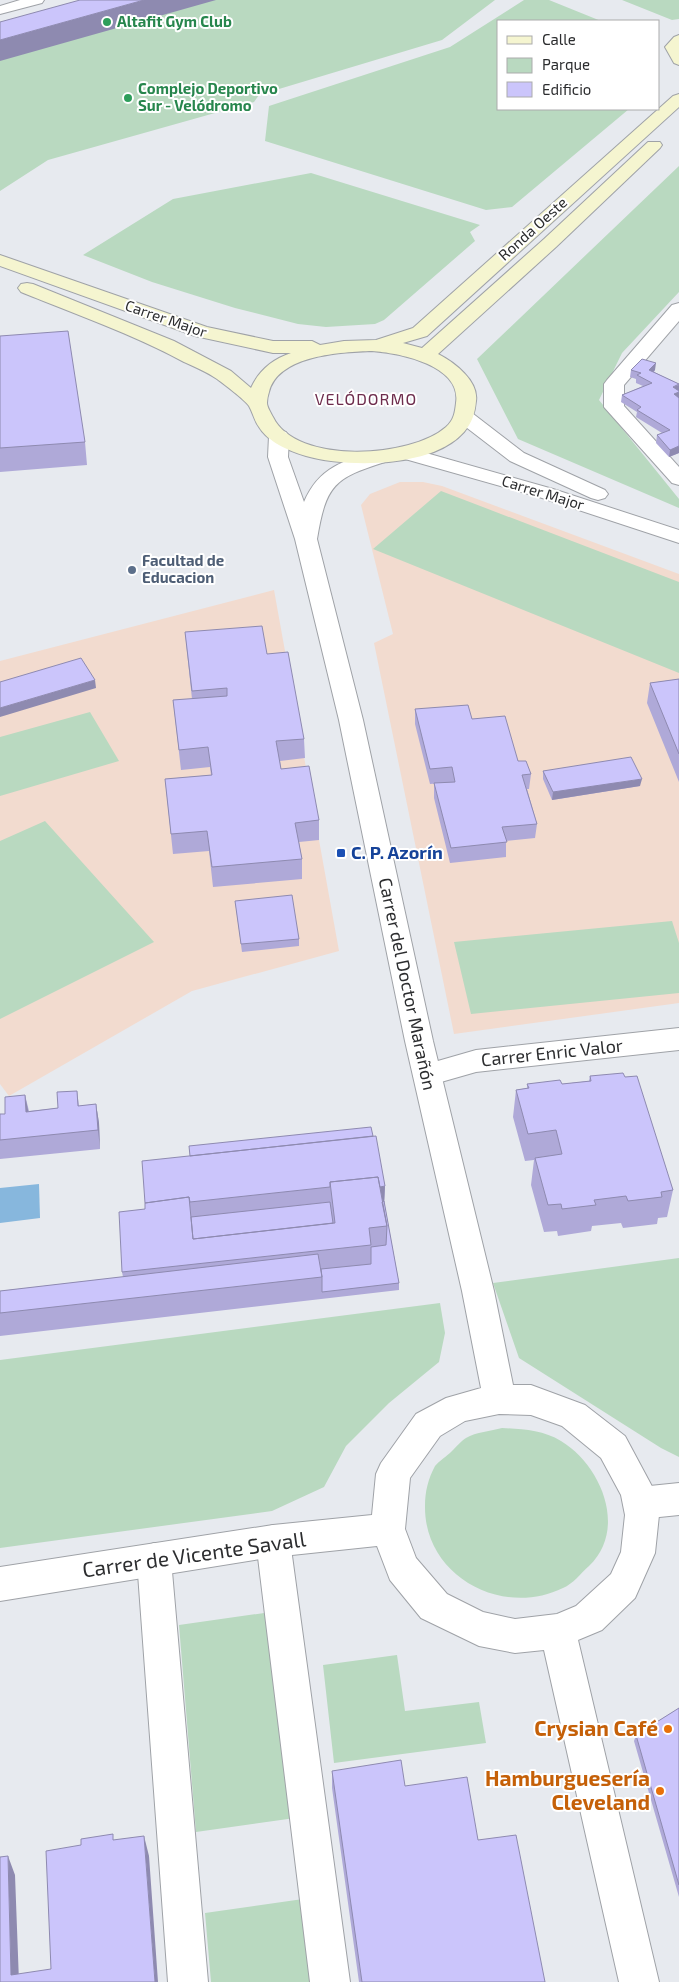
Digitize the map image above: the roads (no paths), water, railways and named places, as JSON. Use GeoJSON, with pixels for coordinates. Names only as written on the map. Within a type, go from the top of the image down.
{"type":"FeatureCollection","features":[{"type":"Feature","properties":{"kind":"main road"},"geometry":{"type":"LineString","coordinates":[[679,40],[673,47],[679,60]]}},
{"type":"Feature","properties":{"kind":"main road","name":"Ronda Oeste"},"geometry":{"type":"LineString","coordinates":[[379,346],[420,332],[679,98]]}},
{"type":"Feature","properties":{"kind":"main road","name":"Ronda Oeste"},"geometry":{"type":"LineString","coordinates":[[424,356],[550,243],[672,128]]}},
{"type":"Feature","properties":{"kind":"main road","name":"Carrer Major"},"geometry":{"type":"LineString","coordinates":[[0,260],[202,332],[273,347],[339,346]]}},
{"type":"Feature","properties":{"kind":"main road","name":"Carrer Major"},"geometry":{"type":"LineString","coordinates":[[0,277],[167,345],[224,375],[257,403]]}},
{"type":"Feature","properties":{"kind":"main road"},"geometry":{"type":"LineString","coordinates":[[339,346],[379,346],[408,350],[424,356],[456,375],[467,393],[465,416],[451,433],[429,446],[405,454],[378,458],[338,456],[301,447],[279,436],[269,428],[257,403],[262,383],[277,368],[304,354],[339,346]]}},
{"type":"Feature","properties":{"kind":"street"},"geometry":{"type":"LineString","coordinates":[[0,10],[36,0]]}},
{"type":"Feature","properties":{"kind":"street"},"geometry":{"type":"LineString","coordinates":[[679,309],[614,384],[614,407],[679,479]]}},
{"type":"Feature","properties":{"kind":"street","name":"Carrer Major"},"geometry":{"type":"LineString","coordinates":[[465,416],[517,457],[679,530]]}},
{"type":"Feature","properties":{"kind":"street"},"geometry":{"type":"LineString","coordinates":[[279,436],[278,457],[306,540]]}},
{"type":"Feature","properties":{"kind":"street","name":"Carrer Major"},"geometry":{"type":"LineString","coordinates":[[405,454],[546,493],[679,537]]}},
{"type":"Feature","properties":{"kind":"street"},"geometry":{"type":"LineString","coordinates":[[306,540],[312,506],[327,481],[337,473],[378,458]]}},
{"type":"Feature","properties":{"kind":"street","name":"Carrer del Doctor Marañón"},"geometry":{"type":"LineString","coordinates":[[306,540],[351,720],[426,1075],[478,1291],[500,1399]]}},
{"type":"Feature","properties":{"kind":"street","name":"Carrer Enric Valor"},"geometry":{"type":"LineString","coordinates":[[426,1075],[476,1061],[679,1039]]}},
{"type":"Feature","properties":{"kind":"street"},"geometry":{"type":"LineString","coordinates":[[500,1399],[531,1400],[574,1415],[613,1447],[638,1492],[640,1503],[642,1515],[638,1553],[623,1586],[589,1618],[558,1631],[515,1636],[479,1629],[434,1606],[402,1568],[388,1528],[393,1474],[428,1425],[458,1408],[500,1399]]}},
{"type":"Feature","properties":{"kind":"street"},"geometry":{"type":"LineString","coordinates":[[640,1503],[679,1499]]}},
{"type":"Feature","properties":{"kind":"street","name":"Carrer de Vicente Savall"},"geometry":{"type":"LineString","coordinates":[[0,1584],[273,1542],[388,1528]]}},
{"type":"Feature","properties":{"kind":"street"},"geometry":{"type":"LineString","coordinates":[[273,1542],[330,1982]]}},
{"type":"Feature","properties":{"kind":"street"},"geometry":{"type":"LineString","coordinates":[[154,1560],[188,1982]]}},
{"type":"Feature","properties":{"kind":"street"},"geometry":{"type":"LineString","coordinates":[[558,1631],[639,1982]]}},
{"type":"Feature","properties":{"kind":"water"},"geometry":{"type":"Polygon","coordinates":[[[39,1184],[40,1218],[0,1223],[0,1188],[39,1184]]]}},
{"type":"Feature","properties":{"kind":"place","name":"Altafit Gym Club"},"geometry":{"type":"Point","coordinates":[107,22]}},
{"type":"Feature","properties":{"kind":"place","name":"Complejo Deportivo Sur - Velódromo"},"geometry":{"type":"Point","coordinates":[128,98]}},
{"type":"Feature","properties":{"kind":"place","name":"Facultad de Educacion"},"geometry":{"type":"Point","coordinates":[132,570]}},
{"type":"Feature","properties":{"kind":"place","name":"C. P. Azorín"},"geometry":{"type":"Point","coordinates":[341,853]}},
{"type":"Feature","properties":{"kind":"place","name":"Crysian Café"},"geometry":{"type":"Point","coordinates":[668,1729]}},
{"type":"Feature","properties":{"kind":"place","name":"Hamburguesería Cleveland"},"geometry":{"type":"Point","coordinates":[660,1791]}},
{"type":"Feature","properties":{"kind":"district","name":"VELÓDORMO"},"geometry":{"type":"Point","coordinates":[366,399]}}]}
